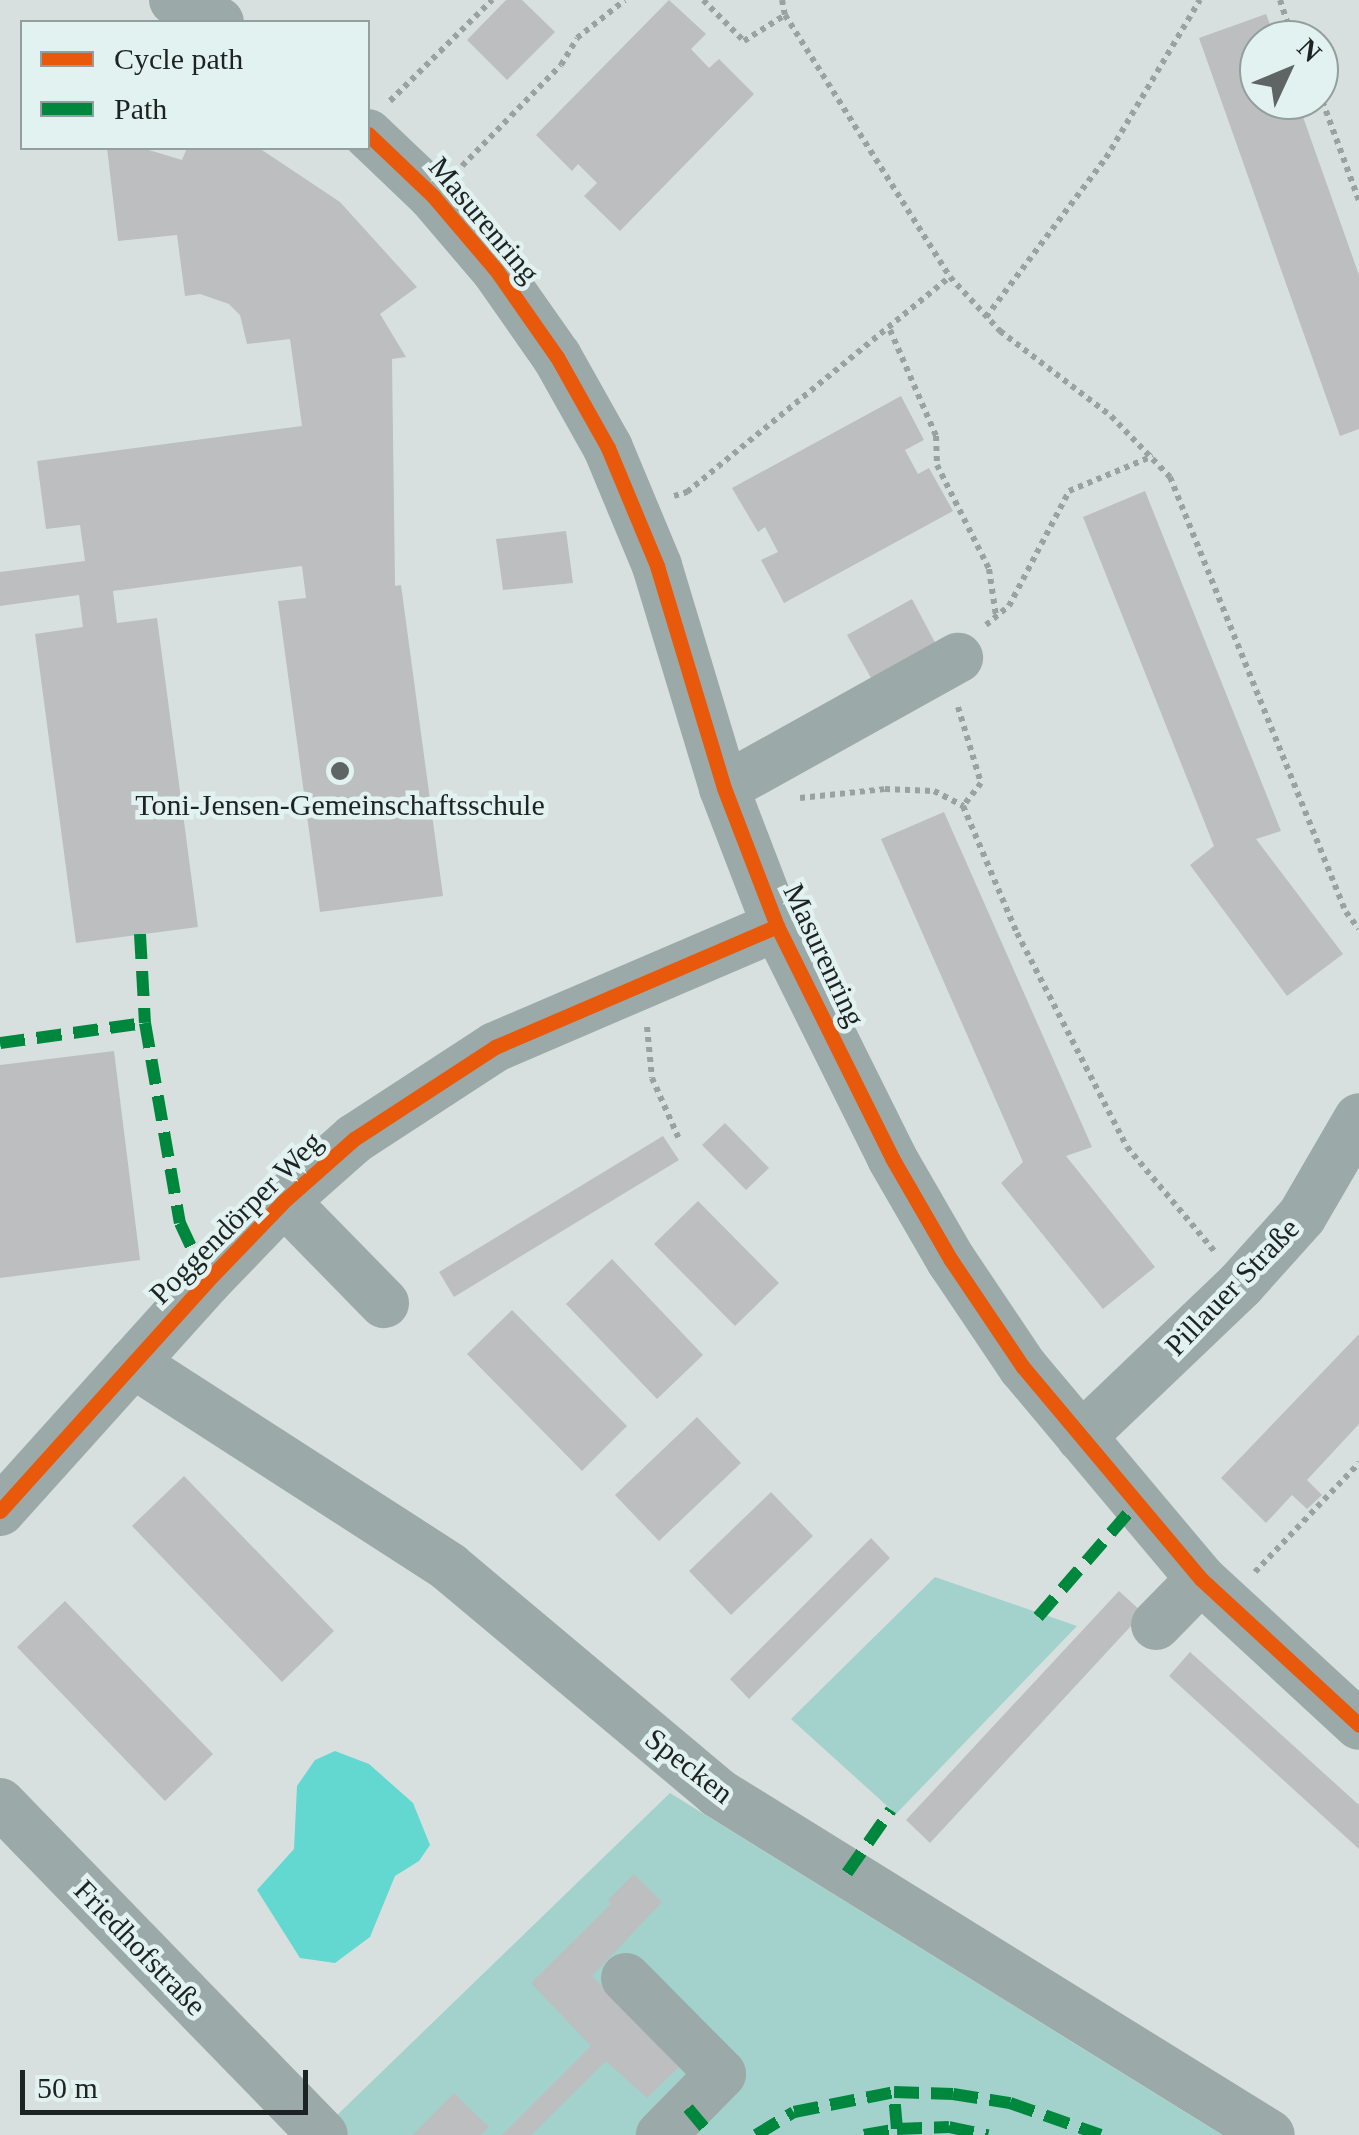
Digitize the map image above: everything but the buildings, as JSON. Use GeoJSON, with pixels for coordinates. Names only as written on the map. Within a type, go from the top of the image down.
{"type":"FeatureCollection","features":[{"type":"Feature","properties":{"kind":"street"},"geometry":{"type":"LineString","coordinates":[[174,0],[215,20]]}},
{"type":"Feature","properties":{"kind":"street","name":"Masurenring"},"geometry":{"type":"LineString","coordinates":[[374,121],[496,270],[557,357],[608,448],[657,566],[727,796],[777,926],[892,1158],[950,1260],[1023,1367],[1214,1590],[1359,1725]]}},
{"type":"Feature","properties":{"kind":"street"},"geometry":{"type":"LineString","coordinates":[[727,796],[958,658]]}},
{"type":"Feature","properties":{"kind":"street","name":"Poggendörper Weg"},"geometry":{"type":"LineString","coordinates":[[0,1511],[284,1201],[354,1139],[478,1057],[777,926]]}},
{"type":"Feature","properties":{"kind":"street","name":"Pillauer Straße"},"geometry":{"type":"LineString","coordinates":[[1081,1437],[1241,1284],[1302,1216],[1359,1118]]}},
{"type":"Feature","properties":{"kind":"street"},"geometry":{"type":"LineString","coordinates":[[284,1201],[384,1303]]}},
{"type":"Feature","properties":{"kind":"street","name":"Specken"},"geometry":{"type":"LineString","coordinates":[[133,1363],[449,1567],[718,1793],[1270,2135]]}},
{"type":"Feature","properties":{"kind":"street"},"geometry":{"type":"LineString","coordinates":[[1156,1624],[1214,1590]]}},
{"type":"Feature","properties":{"kind":"street","name":"Friedhofstraße"},"geometry":{"type":"LineString","coordinates":[[0,1803],[322,2135]]}},
{"type":"Feature","properties":{"kind":"street"},"geometry":{"type":"LineString","coordinates":[[626,1978],[720,2074],[660,2135]]}},
{"type":"Feature","properties":{"kind":"path"},"geometry":{"type":"LineString","coordinates":[[374,121],[492,0]]}},
{"type":"Feature","properties":{"kind":"path"},"geometry":{"type":"LineString","coordinates":[[433,196],[561,65],[577,38],[625,0]]}},
{"type":"Feature","properties":{"kind":"path"},"geometry":{"type":"LineString","coordinates":[[703,0],[744,41],[785,15]]}},
{"type":"Feature","properties":{"kind":"path"},"geometry":{"type":"LineString","coordinates":[[782,0],[785,15],[950,277],[986,317],[1111,416],[1170,477],[1346,912],[1359,929]]}},
{"type":"Feature","properties":{"kind":"path"},"geometry":{"type":"LineString","coordinates":[[986,317],[1106,158],[1200,0]]}},
{"type":"Feature","properties":{"kind":"path"},"geometry":{"type":"LineString","coordinates":[[1329,120],[1359,201]]}},
{"type":"Feature","properties":{"kind":"path"},"geometry":{"type":"LineString","coordinates":[[635,510],[688,492],[950,277]]}},
{"type":"Feature","properties":{"kind":"path"},"geometry":{"type":"LineString","coordinates":[[890,330],[936,436],[937,465],[989,569],[996,617]]}},
{"type":"Feature","properties":{"kind":"path"},"geometry":{"type":"LineString","coordinates":[[963,806],[980,783],[958,715],[958,658],[1009,606],[1068,491],[1153,456]]}},
{"type":"Feature","properties":{"kind":"path"},"geometry":{"type":"LineString","coordinates":[[727,796],[886,789],[934,791],[963,806],[1017,933],[1127,1147],[1241,1284]]}},
{"type":"Feature","properties":{"kind":"path"},"geometry":{"type":"LineString","coordinates":[[642,986],[652,1078],[680,1140]]}},
{"type":"Feature","properties":{"kind":"path"},"geometry":{"type":"LineString","coordinates":[[1214,1590],[1359,1463]]}},
{"type":"Feature","properties":{"kind":"shaded area"},"geometry":{"type":"Polygon","coordinates":[[[935,1577],[1077,1626],[896,1814],[791,1719],[935,1577]]]}},
{"type":"Feature","properties":{"kind":"shaded area"},"geometry":{"type":"Polygon","coordinates":[[[670,1793],[1222,2135],[348,2135],[333,2119],[670,1793]]]}},
{"type":"Feature","properties":{"kind":"water"},"geometry":{"type":"Polygon","coordinates":[[[335,1751],[369,1764],[413,1803],[430,1845],[419,1861],[395,1876],[370,1937],[335,1963],[300,1958],[257,1890],[294,1849],[297,1786],[315,1760],[335,1751]]]}},
{"type":"Feature","properties":{"kind":"marked path"},"geometry":{"type":"LineString","coordinates":[[140,934],[145,1023],[180,1223],[207,1281]]}},
{"type":"Feature","properties":{"kind":"marked path"},"geometry":{"type":"LineString","coordinates":[[0,1043],[145,1023]]}},
{"type":"Feature","properties":{"kind":"marked path"},"geometry":{"type":"LineString","coordinates":[[1038,1617],[1136,1504]]}},
{"type":"Feature","properties":{"kind":"marked path"},"geometry":{"type":"LineString","coordinates":[[847,1873],[891,1810]]}},
{"type":"Feature","properties":{"kind":"marked path"},"geometry":{"type":"LineString","coordinates":[[756,2135],[794,2112],[894,2092],[953,2094],[1010,2103],[1101,2135]]}},
{"type":"Feature","properties":{"kind":"marked path"},"geometry":{"type":"LineString","coordinates":[[864,2135],[897,2129],[894,2092]]}},
{"type":"Feature","properties":{"kind":"marked path"},"geometry":{"type":"LineString","coordinates":[[688,2108],[711,2135]]}},
{"type":"Feature","properties":{"kind":"marked path"},"geometry":{"type":"LineString","coordinates":[[897,2129],[949,2127],[988,2135]]}},
{"type":"Feature","properties":{"kind":"cycle path"},"geometry":{"type":"LineString","coordinates":[[370,136],[433,196],[496,270],[557,357],[608,448],[657,566],[724,788],[777,926],[892,1158],[951,1260],[1023,1367],[1201,1579],[1359,1725]]}},
{"type":"Feature","properties":{"kind":"cycle path"},"geometry":{"type":"LineString","coordinates":[[0,1511],[207,1281],[284,1201],[354,1139],[495,1047],[777,926]]}},
{"type":"Feature","properties":{"kind":"place","name":"Toni-Jensen-Gemeinschaftsschule"},"geometry":{"type":"Point","coordinates":[340,771]}}]}
